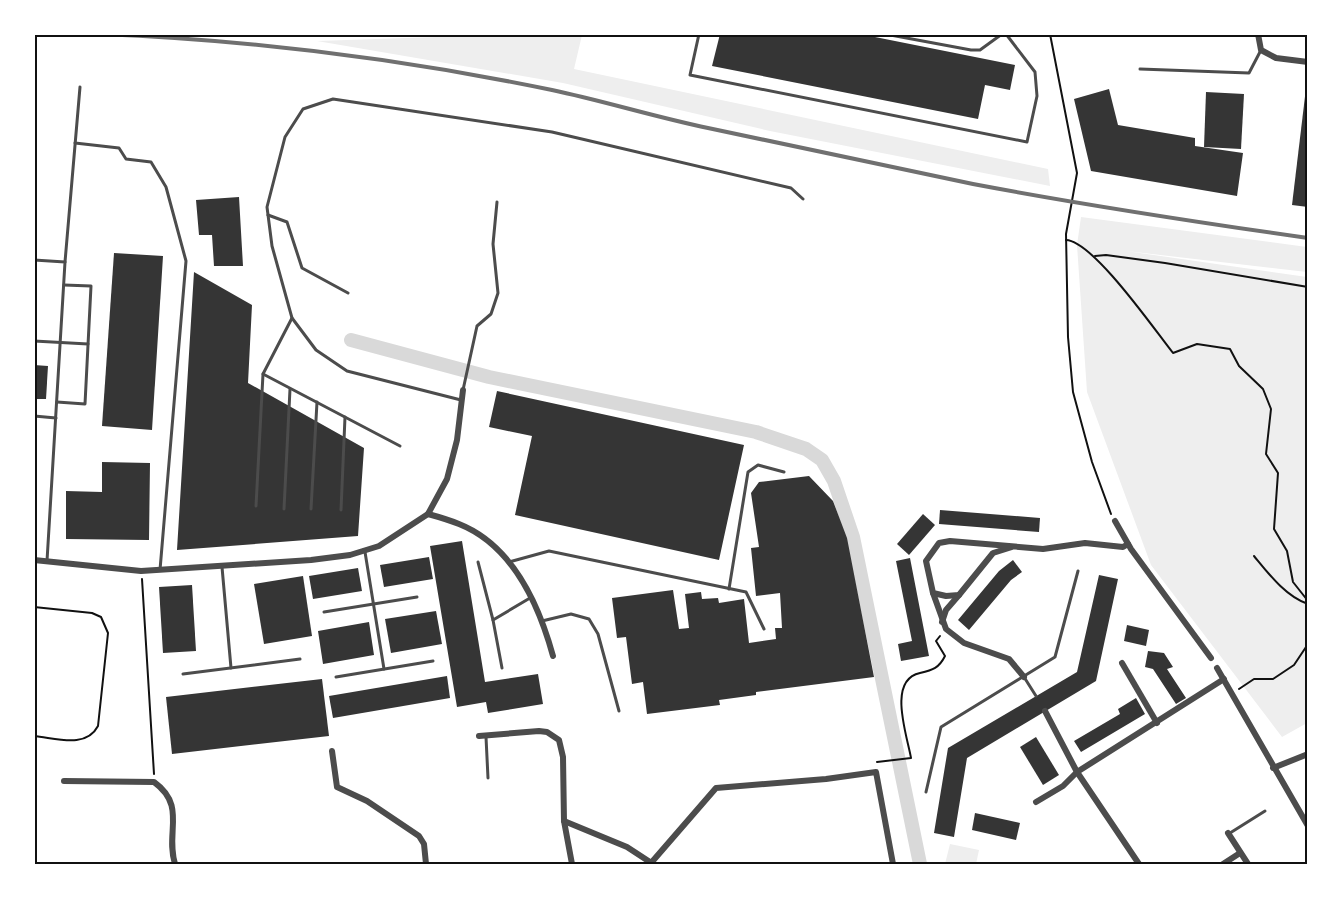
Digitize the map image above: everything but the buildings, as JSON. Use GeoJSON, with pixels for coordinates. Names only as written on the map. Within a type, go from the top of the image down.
{"type":"FeatureCollection","features":[{"type":"Feature","properties":{"kind":"street"},"geometry":{"type":"LineString","coordinates":[[1258,34],[1260,51],[1276,58],[1308,62]]}},
{"type":"Feature","properties":{"kind":"street"},"geometry":{"type":"LineString","coordinates":[[34,560],[141,571],[311,560],[365,552],[379,546],[428,514],[447,479],[457,440],[463,390]]}},
{"type":"Feature","properties":{"kind":"street"},"geometry":{"type":"LineString","coordinates":[[428,514],[461,525],[509,562],[531,597],[542,621],[553,656]]}},
{"type":"Feature","properties":{"kind":"street"},"geometry":{"type":"LineString","coordinates":[[1115,520],[1128,544],[1211,658]]}},
{"type":"Feature","properties":{"kind":"street"},"geometry":{"type":"LineString","coordinates":[[1024,676],[1009,659],[964,643],[942,623],[926,561],[939,543],[950,541],[1043,549],[1084,543],[1123,547],[1128,544]]}},
{"type":"Feature","properties":{"kind":"street"},"geometry":{"type":"LineString","coordinates":[[942,623],[946,610],[993,554],[1012,547]]}},
{"type":"Feature","properties":{"kind":"street"},"geometry":{"type":"LineString","coordinates":[[933,593],[946,596],[959,595]]}},
{"type":"Feature","properties":{"kind":"street"},"geometry":{"type":"LineString","coordinates":[[1122,663],[1157,723]]}},
{"type":"Feature","properties":{"kind":"street"},"geometry":{"type":"LineString","coordinates":[[1217,668],[1308,825]]}},
{"type":"Feature","properties":{"kind":"street"},"geometry":{"type":"LineString","coordinates":[[1036,802],[1063,786],[1077,772],[1224,679]]}},
{"type":"Feature","properties":{"kind":"street"},"geometry":{"type":"LineString","coordinates":[[1045,711],[1077,772],[1139,864]]}},
{"type":"Feature","properties":{"kind":"street"},"geometry":{"type":"LineString","coordinates":[[482,736],[539,731],[547,732],[559,740],[563,757],[564,821],[572,864]]}},
{"type":"Feature","properties":{"kind":"street"},"geometry":{"type":"LineString","coordinates":[[332,751],[337,787],[376,806],[419,836],[424,844],[426,864]]}},
{"type":"Feature","properties":{"kind":"street"},"geometry":{"type":"LineString","coordinates":[[1273,768],[1308,754]]}},
{"type":"Feature","properties":{"kind":"street"},"geometry":{"type":"LineString","coordinates":[[564,821],[627,848],[652,864],[716,788],[826,779],[876,772],[893,864]]}},
{"type":"Feature","properties":{"kind":"street"},"geometry":{"type":"LineString","coordinates":[[64,781],[154,782],[166,790],[172,802],[176,864]]}},
{"type":"Feature","properties":{"kind":"street"},"geometry":{"type":"LineString","coordinates":[[1228,834],[1248,864]]}},
{"type":"Feature","properties":{"kind":"street"},"geometry":{"type":"LineString","coordinates":[[1223,864],[1240,853]]}},
{"type":"Feature","properties":{"kind":"lane"},"geometry":{"type":"LineString","coordinates":[[699,34],[690,75],[1027,142],[1037,96],[1035,72],[1004,34],[980,50],[971,51],[885,34]]}},
{"type":"Feature","properties":{"kind":"lane"},"geometry":{"type":"LineString","coordinates":[[1140,69],[1249,73],[1260,51]]}},
{"type":"Feature","properties":{"kind":"lane"},"geometry":{"type":"LineString","coordinates":[[47,561],[64,285],[80,87]]}},
{"type":"Feature","properties":{"kind":"lane"},"geometry":{"type":"LineString","coordinates":[[461,400],[346,371],[316,350],[292,318],[272,246],[267,207],[285,137],[303,109],[333,99],[552,132],[791,188],[803,199]]}},
{"type":"Feature","properties":{"kind":"lane"},"geometry":{"type":"LineString","coordinates":[[75,143],[119,148],[126,159],[151,162],[166,187],[186,261],[160,570]]}},
{"type":"Feature","properties":{"kind":"lane"},"geometry":{"type":"LineString","coordinates":[[463,390],[477,327],[491,314],[498,293],[493,244],[497,202]]}},
{"type":"Feature","properties":{"kind":"lane"},"geometry":{"type":"LineString","coordinates":[[268,215],[287,222],[302,268],[348,293]]}},
{"type":"Feature","properties":{"kind":"lane"},"geometry":{"type":"LineString","coordinates":[[34,260],[66,262]]}},
{"type":"Feature","properties":{"kind":"lane"},"geometry":{"type":"LineString","coordinates":[[57,402],[85,404],[91,286],[64,285]]}},
{"type":"Feature","properties":{"kind":"lane"},"geometry":{"type":"LineString","coordinates":[[256,506],[263,374],[292,318]]}},
{"type":"Feature","properties":{"kind":"lane"},"geometry":{"type":"LineString","coordinates":[[34,341],[88,344]]}},
{"type":"Feature","properties":{"kind":"lane"},"geometry":{"type":"LineString","coordinates":[[263,374],[400,446]]}},
{"type":"Feature","properties":{"kind":"lane"},"geometry":{"type":"LineString","coordinates":[[284,508],[290,389]]}},
{"type":"Feature","properties":{"kind":"lane"},"geometry":{"type":"LineString","coordinates":[[311,509],[317,402]]}},
{"type":"Feature","properties":{"kind":"lane"},"geometry":{"type":"LineString","coordinates":[[34,416],[56,418]]}},
{"type":"Feature","properties":{"kind":"lane"},"geometry":{"type":"LineString","coordinates":[[341,510],[345,417]]}},
{"type":"Feature","properties":{"kind":"lane"},"geometry":{"type":"LineString","coordinates":[[729,589],[748,472],[758,465],[784,472]]}},
{"type":"Feature","properties":{"kind":"lane"},"geometry":{"type":"LineString","coordinates":[[509,562],[549,551],[746,592],[764,629]]}},
{"type":"Feature","properties":{"kind":"lane"},"geometry":{"type":"LineString","coordinates":[[365,552],[384,669]]}},
{"type":"Feature","properties":{"kind":"lane"},"geometry":{"type":"LineString","coordinates":[[478,562],[493,620],[502,668]]}},
{"type":"Feature","properties":{"kind":"lane"},"geometry":{"type":"LineString","coordinates":[[221,566],[231,668]]}},
{"type":"Feature","properties":{"kind":"lane"},"geometry":{"type":"LineString","coordinates":[[926,792],[941,727],[1055,657],[1078,571]]}},
{"type":"Feature","properties":{"kind":"lane"},"geometry":{"type":"LineString","coordinates":[[324,612],[417,597]]}},
{"type":"Feature","properties":{"kind":"lane"},"geometry":{"type":"LineString","coordinates":[[493,620],[531,597]]}},
{"type":"Feature","properties":{"kind":"lane"},"geometry":{"type":"LineString","coordinates":[[542,621],[577,613],[589,619],[598,634],[619,711]]}},
{"type":"Feature","properties":{"kind":"lane"},"geometry":{"type":"LineString","coordinates":[[1211,658],[1217,668]]}},
{"type":"Feature","properties":{"kind":"lane"},"geometry":{"type":"LineString","coordinates":[[183,674],[300,659]]}},
{"type":"Feature","properties":{"kind":"lane"},"geometry":{"type":"LineString","coordinates":[[336,677],[434,661]]}},
{"type":"Feature","properties":{"kind":"lane"},"geometry":{"type":"LineString","coordinates":[[1024,676],[1036,696]]}},
{"type":"Feature","properties":{"kind":"lane"},"geometry":{"type":"LineString","coordinates":[[482,736],[488,778]]}},
{"type":"Feature","properties":{"kind":"lane"},"geometry":{"type":"LineString","coordinates":[[1228,834],[1265,811]]}},
{"type":"Feature","properties":{"kind":"path"},"geometry":{"type":"LineString","coordinates":[[1050,34],[1077,173],[1066,234],[1068,337],[1073,392],[1092,462],[1115,520]]}},
{"type":"Feature","properties":{"kind":"path"},"geometry":{"type":"LineString","coordinates":[[1066,240],[1073,241],[1095,256],[1173,353],[1197,344],[1230,348],[1239,366],[1263,389],[1271,409],[1266,454],[1278,473],[1279,491],[1273,518],[1274,529],[1287,551],[1293,582],[1308,603]]}},
{"type":"Feature","properties":{"kind":"path"},"geometry":{"type":"LineString","coordinates":[[1095,256],[1106,255],[1165,263],[1308,287]]}},
{"type":"Feature","properties":{"kind":"path"},"geometry":{"type":"LineString","coordinates":[[1254,556],[1285,589],[1299,601],[1308,603]]}},
{"type":"Feature","properties":{"kind":"path"},"geometry":{"type":"LineString","coordinates":[[141,571],[154,782]]}},
{"type":"Feature","properties":{"kind":"path"},"geometry":{"type":"LineString","coordinates":[[34,607],[92,613],[101,617],[108,633],[98,726],[94,734],[78,741],[34,736]]}},
{"type":"Feature","properties":{"kind":"path"},"geometry":{"type":"LineString","coordinates":[[874,762],[911,758],[900,696],[904,682],[913,675],[930,672],[941,664],[945,656],[936,640],[943,633]]}},
{"type":"Feature","properties":{"kind":"path"},"geometry":{"type":"LineString","coordinates":[[1232,694],[1254,679],[1273,680],[1294,665],[1308,644]]}},
{"type":"Feature","properties":{"kind":"shaded area"},"geometry":{"type":"Polygon","coordinates":[[[496,35],[582,35],[574,69],[1048,169],[1050,186],[770,131],[563,83],[317,41],[496,35]]]}},
{"type":"Feature","properties":{"kind":"shaded area"},"geometry":{"type":"Polygon","coordinates":[[[1081,217],[1307,247],[1307,272],[1126,251],[1307,277],[1307,723],[1282,737],[1151,565],[1087,392],[1077,245],[1081,217]]]}},
{"type":"Feature","properties":{"kind":"shaded area"},"geometry":{"type":"Polygon","coordinates":[[[950,844],[979,850],[976,864],[945,864],[950,844]]]}},
{"type":"Feature","properties":{"kind":"waterway"},"geometry":{"type":"LineString","coordinates":[[351,340],[489,377],[756,432],[806,449],[822,460],[834,481],[853,537],[920,864]]}},
{"type":"Feature","properties":{"kind":"railway"},"geometry":{"type":"LineString","coordinates":[[100,34],[271,46],[440,69],[552,90],[688,124],[973,184],[1140,213],[1308,238]]}}]}
